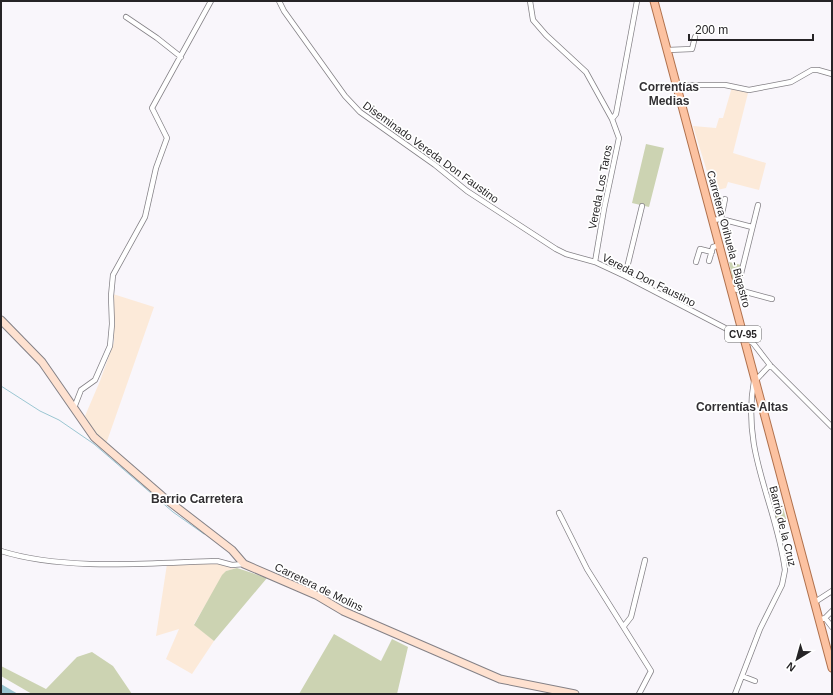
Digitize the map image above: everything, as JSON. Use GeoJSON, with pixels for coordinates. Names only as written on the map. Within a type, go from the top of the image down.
{"type":"FeatureCollection","features":[{"type":"Feature","properties":{"kind":"main road","name":"Carretera Orihuela - Bigastro"},"geometry":{"type":"LineString","coordinates":[[654,1],[677,85],[717,219],[720,245],[734,289],[743,335],[815,602],[822,619],[832,668]]}},
{"type":"Feature","properties":{"kind":"street"},"geometry":{"type":"LineString","coordinates":[[74,408],[81,390],[94,380],[110,346],[113,276],[145,217],[156,168],[167,138],[152,108],[211,1]]}},
{"type":"Feature","properties":{"kind":"street","name":"Diseminado Vereda Don Faustino"},"geometry":{"type":"LineString","coordinates":[[279,1],[284,11],[345,96],[360,112],[506,218]]}},
{"type":"Feature","properties":{"kind":"street","name":"Vereda Los Taros"},"geometry":{"type":"LineString","coordinates":[[530,1],[533,20],[546,35],[586,72],[612,119],[618,138],[617,150],[604,209],[595,262]]}},
{"type":"Feature","properties":{"kind":"street"},"geometry":{"type":"LineString","coordinates":[[612,119],[616,114],[625,72],[637,1]]}},
{"type":"Feature","properties":{"kind":"street"},"geometry":{"type":"LineString","coordinates":[[126,17],[157,38],[181,57]]}},
{"type":"Feature","properties":{"kind":"street"},"geometry":{"type":"LineString","coordinates":[[668,50],[678,48],[692,49],[695,37]]}},
{"type":"Feature","properties":{"kind":"street"},"geometry":{"type":"LineString","coordinates":[[677,85],[725,86],[750,90],[791,82],[812,70],[832,74]]}},
{"type":"Feature","properties":{"kind":"street"},"geometry":{"type":"LineString","coordinates":[[725,199],[717,219],[752,228]]}},
{"type":"Feature","properties":{"kind":"street"},"geometry":{"type":"LineString","coordinates":[[758,205],[734,289],[772,299]]}},
{"type":"Feature","properties":{"kind":"street"},"geometry":{"type":"LineString","coordinates":[[625,276],[642,206]]}},
{"type":"Feature","properties":{"kind":"street","name":"Vereda Don Faustino"},"geometry":{"type":"LineString","coordinates":[[506,218],[566,254],[595,262],[727,329],[743,335]]}},
{"type":"Feature","properties":{"kind":"street"},"geometry":{"type":"LineString","coordinates":[[710,261],[713,247],[720,245]]}},
{"type":"Feature","properties":{"kind":"street"},"geometry":{"type":"LineString","coordinates":[[696,262],[700,249],[712,252]]}},
{"type":"Feature","properties":{"kind":"street","name":"Carretera de Molins"},"geometry":{"type":"LineString","coordinates":[[1,320],[42,362],[94,437],[167,500],[232,550],[244,564],[316,595],[350,615],[500,679],[575,694]]}},
{"type":"Feature","properties":{"kind":"street"},"geometry":{"type":"LineString","coordinates":[[743,335],[753,343],[770,365],[832,427]]}},
{"type":"Feature","properties":{"kind":"street"},"geometry":{"type":"LineString","coordinates":[[755,379],[770,365]]}},
{"type":"Feature","properties":{"kind":"street","name":"Barrio de la Cruz"},"geometry":{"type":"LineString","coordinates":[[735,694],[760,629],[782,585],[785,570],[756,460],[750,428],[750,400],[755,379]]}},
{"type":"Feature","properties":{"kind":"street"},"geometry":{"type":"LineString","coordinates":[[559,512],[587,570],[624,626],[651,671],[639,694]]}},
{"type":"Feature","properties":{"kind":"street"},"geometry":{"type":"LineString","coordinates":[[1,551],[21,558],[59,562],[111,563],[217,561],[232,565],[244,564]]}},
{"type":"Feature","properties":{"kind":"street"},"geometry":{"type":"LineString","coordinates":[[624,626],[632,617],[645,560]]}},
{"type":"Feature","properties":{"kind":"street"},"geometry":{"type":"LineString","coordinates":[[815,602],[832,592]]}},
{"type":"Feature","properties":{"kind":"street"},"geometry":{"type":"LineString","coordinates":[[832,611],[822,619],[832,627]]}},
{"type":"Feature","properties":{"kind":"street"},"geometry":{"type":"LineString","coordinates":[[742,676],[755,681]]}},
{"type":"Feature","properties":{"kind":"shaded area"},"geometry":{"type":"Polygon","coordinates":[[[732,87],[748,93],[733,153],[766,163],[759,190],[728,182],[726,188],[713,191],[693,126],[716,128],[719,118],[723,118],[732,87]]]}},
{"type":"Feature","properties":{"kind":"shaded area"},"geometry":{"type":"Polygon","coordinates":[[[113,294],[154,307],[106,444],[99,439],[85,416],[114,342],[113,294]]]}},
{"type":"Feature","properties":{"kind":"shaded area"},"geometry":{"type":"Polygon","coordinates":[[[167,564],[219,564],[237,568],[226,571],[194,624],[214,641],[192,674],[166,659],[179,629],[156,636],[167,564]]]}},
{"type":"Feature","properties":{"kind":"green space"},"geometry":{"type":"Polygon","coordinates":[[[646,144],[664,148],[649,207],[632,203],[646,144]]]}},
{"type":"Feature","properties":{"kind":"green space"},"geometry":{"type":"Polygon","coordinates":[[[729,262],[741,265],[737,285],[734,285],[729,262]]]}},
{"type":"Feature","properties":{"kind":"green space"},"geometry":{"type":"Polygon","coordinates":[[[783,508],[787,522],[778,529],[774,515],[783,508]]]}},
{"type":"Feature","properties":{"kind":"green space"},"geometry":{"type":"Polygon","coordinates":[[[237,568],[267,578],[214,641],[194,625],[222,575],[226,571],[237,568]]]}},
{"type":"Feature","properties":{"kind":"green space"},"geometry":{"type":"Polygon","coordinates":[[[334,634],[381,661],[392,639],[408,647],[397,694],[299,694],[334,634]]]}},
{"type":"Feature","properties":{"kind":"green space"},"geometry":{"type":"Polygon","coordinates":[[[92,652],[113,666],[132,694],[32,694],[1,676],[1,666],[46,689],[77,657],[92,652]]]}},
{"type":"Feature","properties":{"kind":"water"},"geometry":{"type":"Polygon","coordinates":[[[1,684],[18,694],[1,694],[1,684]]]}},
{"type":"Feature","properties":{"kind":"waterway"},"geometry":{"type":"LineString","coordinates":[[1,386],[40,411],[59,420],[94,444],[173,512],[204,534]]}},
{"type":"Feature","properties":{"kind":"district","name":"Correntías Medias"},"geometry":{"type":"Point","coordinates":[669,94]}},
{"type":"Feature","properties":{"kind":"district","name":"Correntías Altas"},"geometry":{"type":"Point","coordinates":[742,407]}},
{"type":"Feature","properties":{"kind":"district","name":"Barrio Carretera"},"geometry":{"type":"Point","coordinates":[197,499]}}]}
